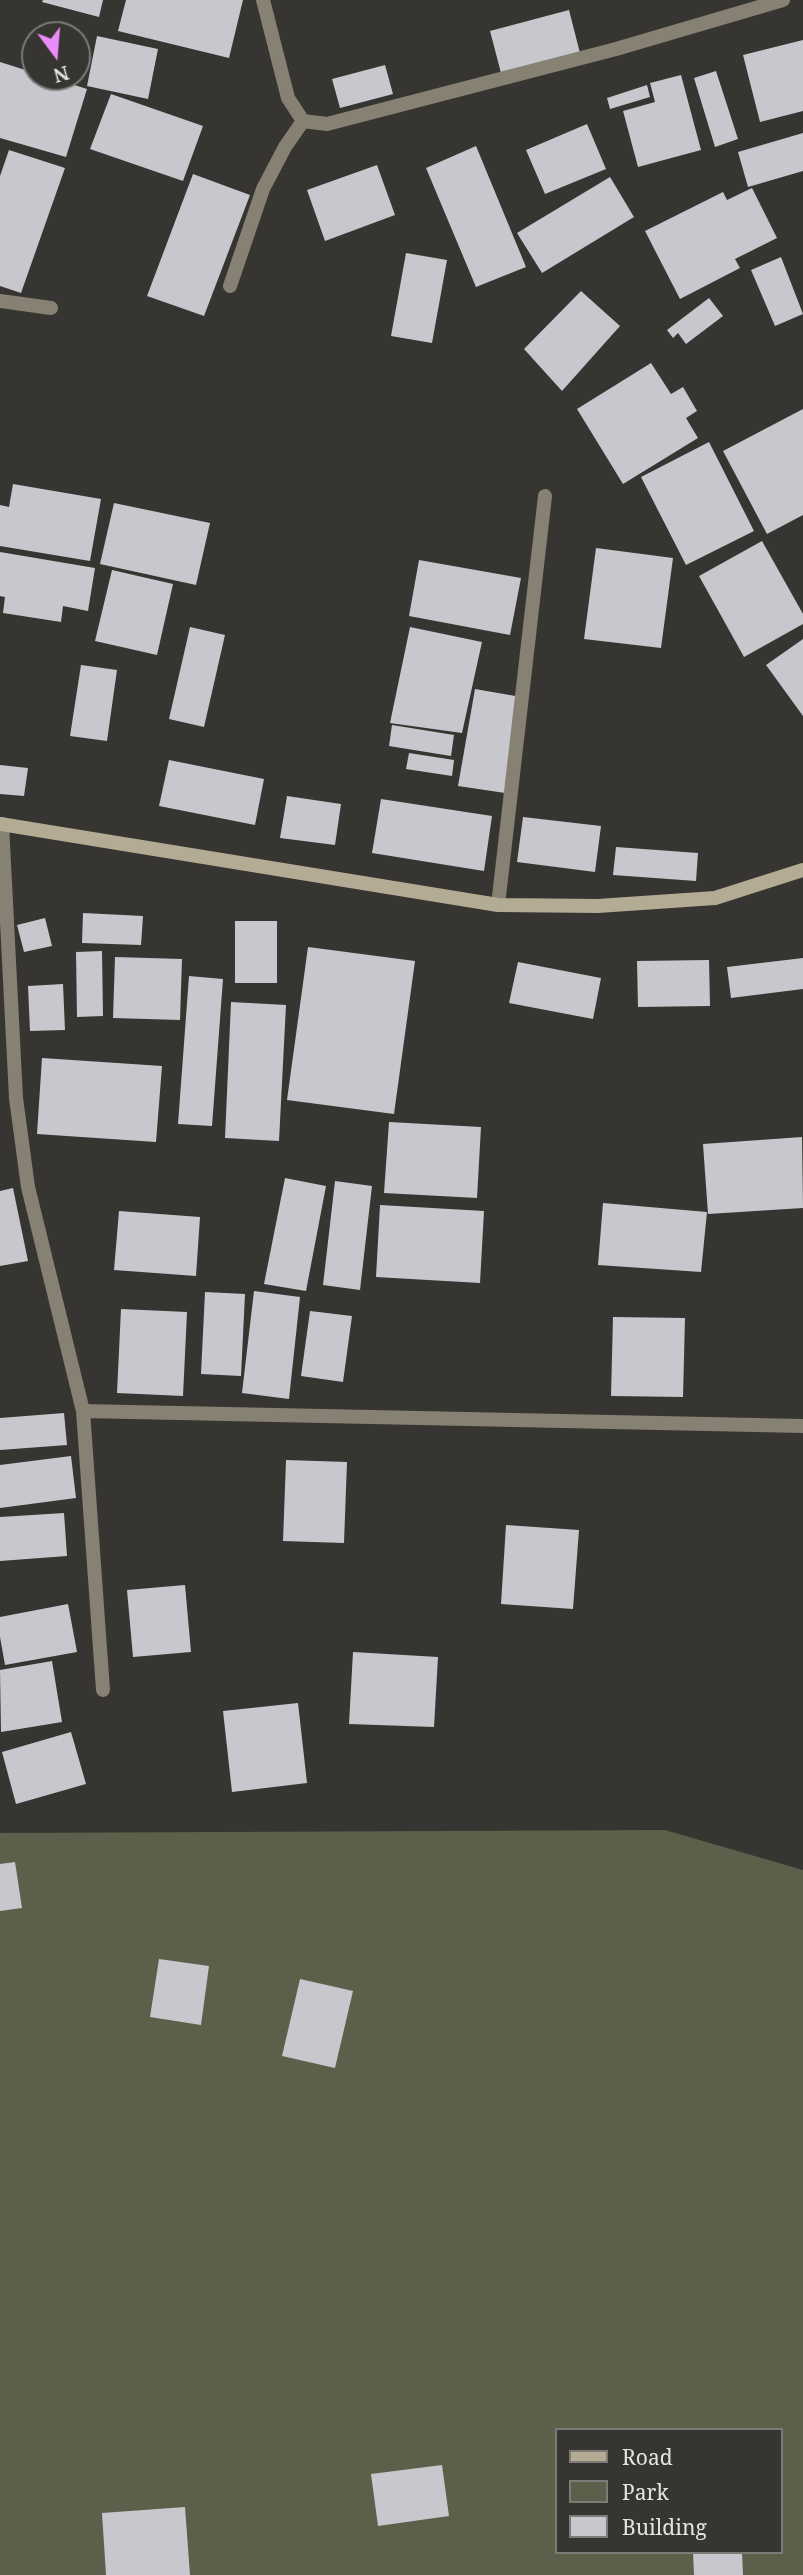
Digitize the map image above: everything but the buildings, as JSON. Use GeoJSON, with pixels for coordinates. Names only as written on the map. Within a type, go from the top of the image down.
{"type":"FeatureCollection","features":[{"type":"Feature","properties":{"kind":"street"},"geometry":{"type":"LineString","coordinates":[[262,0],[288,98],[303,121],[327,124],[616,49],[783,0]]}},
{"type":"Feature","properties":{"kind":"street"},"geometry":{"type":"LineString","coordinates":[[230,286],[263,189],[285,147],[303,121]]}},
{"type":"Feature","properties":{"kind":"street"},"geometry":{"type":"LineString","coordinates":[[0,301],[51,309]]}},
{"type":"Feature","properties":{"kind":"street"},"geometry":{"type":"LineString","coordinates":[[498,905],[545,496]]}},
{"type":"Feature","properties":{"kind":"street"},"geometry":{"type":"LineString","coordinates":[[103,1690],[83,1411],[28,1187],[17,1111],[1,824],[498,905],[598,906],[715,898],[803,870]]}},
{"type":"Feature","properties":{"kind":"street"},"geometry":{"type":"LineString","coordinates":[[83,1411],[803,1426]]}},
{"type":"Feature","properties":{"kind":"green space"},"geometry":{"type":"Polygon","coordinates":[[[665,1830],[803,1870],[803,2575],[0,2575],[0,1833],[665,1830]]]}}]}
